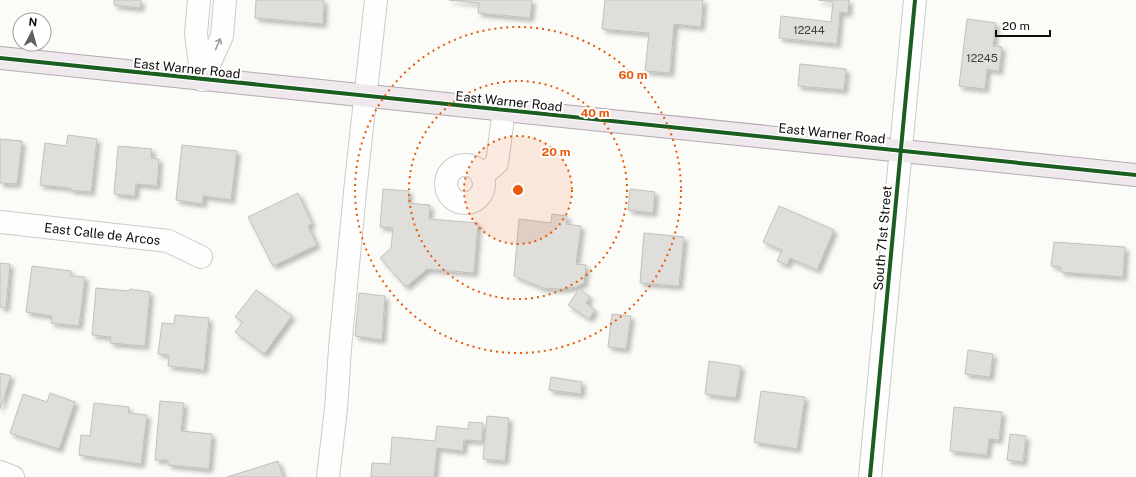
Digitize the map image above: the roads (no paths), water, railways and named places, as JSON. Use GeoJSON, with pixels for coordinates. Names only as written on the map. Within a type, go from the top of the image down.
{"type":"FeatureCollection","features":[{"type":"Feature","properties":{"kind":"main road","name":"East Warner Road"},"geometry":{"type":"LineString","coordinates":[[0,58],[1136,175]]}},
{"type":"Feature","properties":{"kind":"street"},"geometry":{"type":"LineString","coordinates":[[328,477],[336,409],[340,348],[357,174],[376,0]]}},
{"type":"Feature","properties":{"kind":"street","name":"South 71st Street"},"geometry":{"type":"LineString","coordinates":[[870,477],[915,0]]}},
{"type":"Feature","properties":{"kind":"street"},"geometry":{"type":"LineString","coordinates":[[199,1],[225,3],[222,36],[202,80],[196,34],[199,1]]}},
{"type":"Feature","properties":{"kind":"street"},"geometry":{"type":"LineString","coordinates":[[482,176],[497,163],[504,110]]}},
{"type":"Feature","properties":{"kind":"street","name":"East Calle de Arcos"},"geometry":{"type":"LineString","coordinates":[[0,222],[168,241],[201,257]]}},
{"type":"Feature","properties":{"kind":"street"},"geometry":{"type":"LineString","coordinates":[[0,472],[13,477]]}}]}
